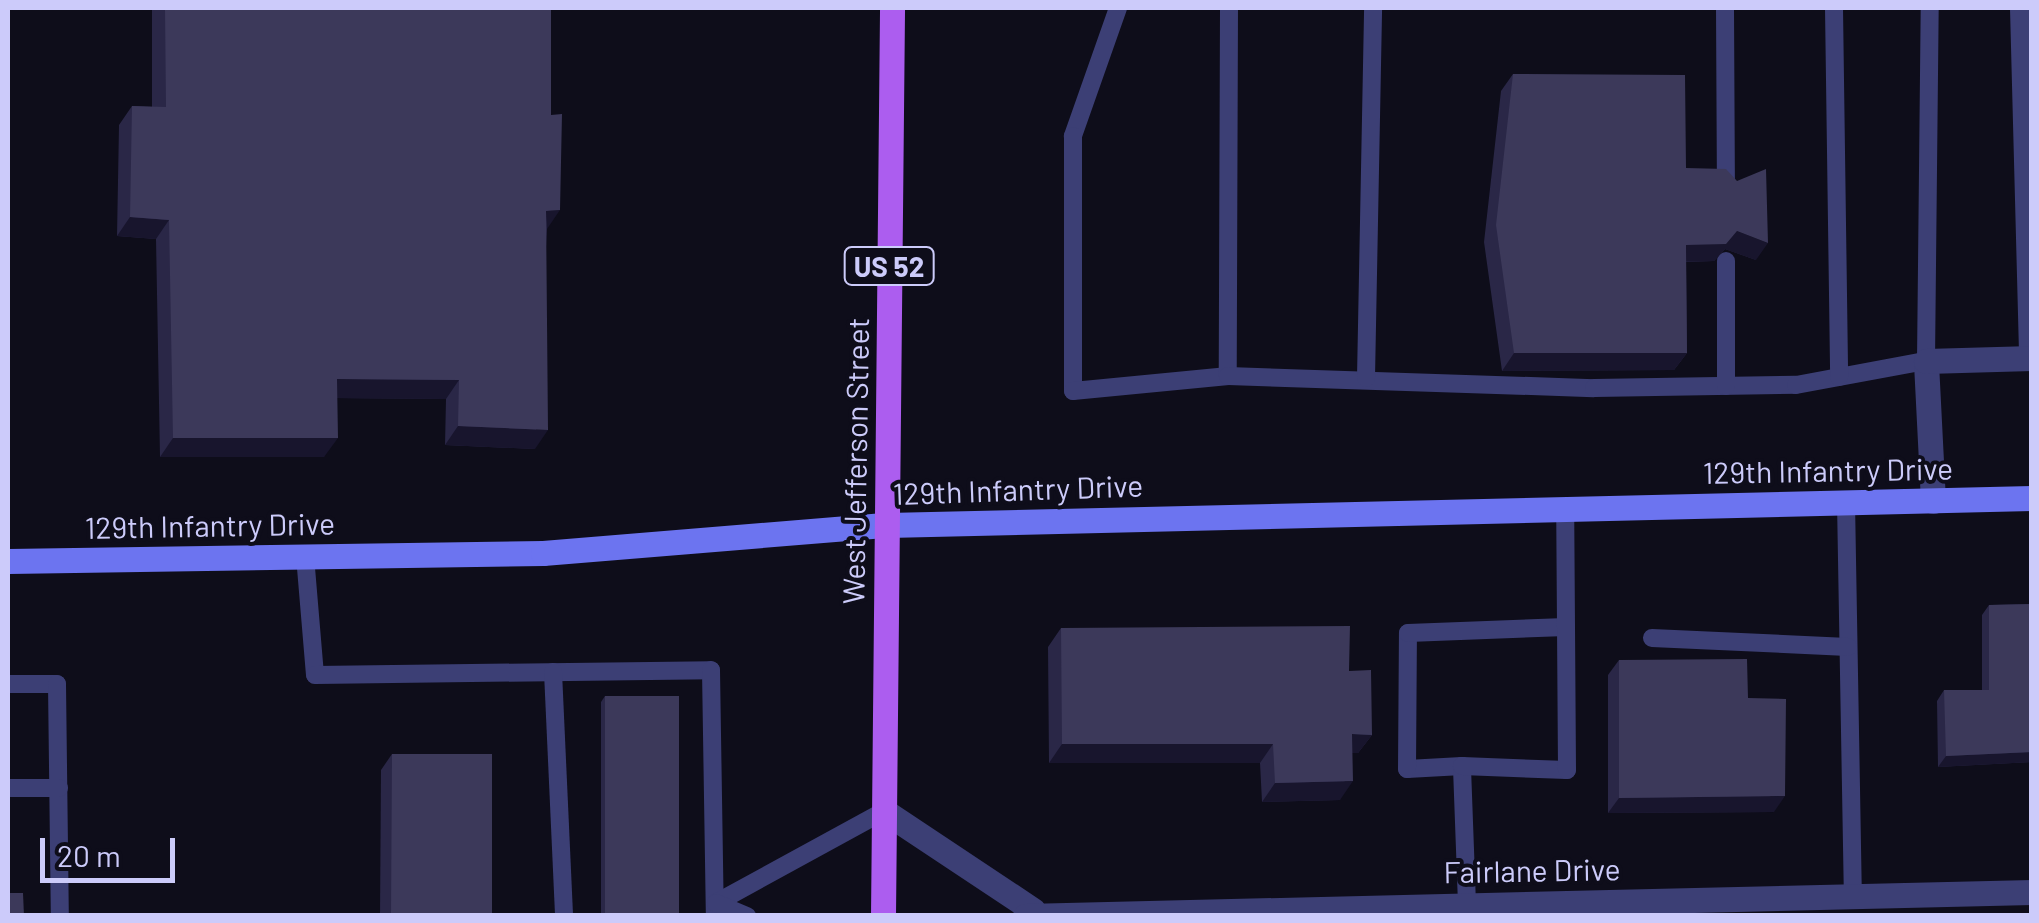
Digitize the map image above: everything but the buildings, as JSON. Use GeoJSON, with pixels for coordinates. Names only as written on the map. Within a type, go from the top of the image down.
{"type":"FeatureCollection","features":[{"type":"Feature","properties":{"kind":"main road","name":"West Jefferson Street"},"geometry":{"type":"LineString","coordinates":[[883,916],[892,8]]}},
{"type":"Feature","properties":{"kind":"street"},"geometry":{"type":"LineString","coordinates":[[1933,500],[1926,361],[2031,358],[2022,8]]}},
{"type":"Feature","properties":{"kind":"street","name":"129th Infantry Drive"},"geometry":{"type":"LineString","coordinates":[[8,561],[543,553],[887,525],[2032,498]]}},
{"type":"Feature","properties":{"kind":"street","name":"Fairlane Drive"},"geometry":{"type":"LineString","coordinates":[[884,812],[1029,913],[1414,910],[1467,904],[2032,892]]}},
{"type":"Feature","properties":{"kind":"lane"},"geometry":{"type":"LineString","coordinates":[[1118,8],[1073,136],[1073,391],[1228,376],[1726,386],[1839,377],[1926,361],[1930,8]]}},
{"type":"Feature","properties":{"kind":"lane"},"geometry":{"type":"LineString","coordinates":[[1228,376],[1229,8]]}},
{"type":"Feature","properties":{"kind":"lane"},"geometry":{"type":"LineString","coordinates":[[1366,378],[1374,8]]}},
{"type":"Feature","properties":{"kind":"lane"},"geometry":{"type":"LineString","coordinates":[[1726,8],[1726,186]]}},
{"type":"Feature","properties":{"kind":"lane"},"geometry":{"type":"LineString","coordinates":[[1834,8],[1839,377]]}},
{"type":"Feature","properties":{"kind":"lane"},"geometry":{"type":"LineString","coordinates":[[1726,261],[1726,386]]}},
{"type":"Feature","properties":{"kind":"lane"},"geometry":{"type":"LineString","coordinates":[[1846,502],[1853,898]]}},
{"type":"Feature","properties":{"kind":"lane"},"geometry":{"type":"LineString","coordinates":[[1565,509],[1566,627],[1566,770],[1462,766],[1408,770],[1408,633],[1566,627]]}},
{"type":"Feature","properties":{"kind":"lane"},"geometry":{"type":"LineString","coordinates":[[305,556],[316,675],[711,670],[715,909]]}},
{"type":"Feature","properties":{"kind":"lane"},"geometry":{"type":"LineString","coordinates":[[1652,638],[1848,648]]}},
{"type":"Feature","properties":{"kind":"lane"},"geometry":{"type":"LineString","coordinates":[[553,672],[564,916]]}},
{"type":"Feature","properties":{"kind":"lane"},"geometry":{"type":"LineString","coordinates":[[8,684],[57,684],[60,916]]}},
{"type":"Feature","properties":{"kind":"lane"},"geometry":{"type":"LineString","coordinates":[[1462,766],[1467,904]]}},
{"type":"Feature","properties":{"kind":"lane"},"geometry":{"type":"LineString","coordinates":[[8,788],[58,788]]}},
{"type":"Feature","properties":{"kind":"lane"},"geometry":{"type":"LineString","coordinates":[[715,909],[884,812]]}},
{"type":"Feature","properties":{"kind":"lane"},"geometry":{"type":"LineString","coordinates":[[715,909],[747,916]]}}]}
